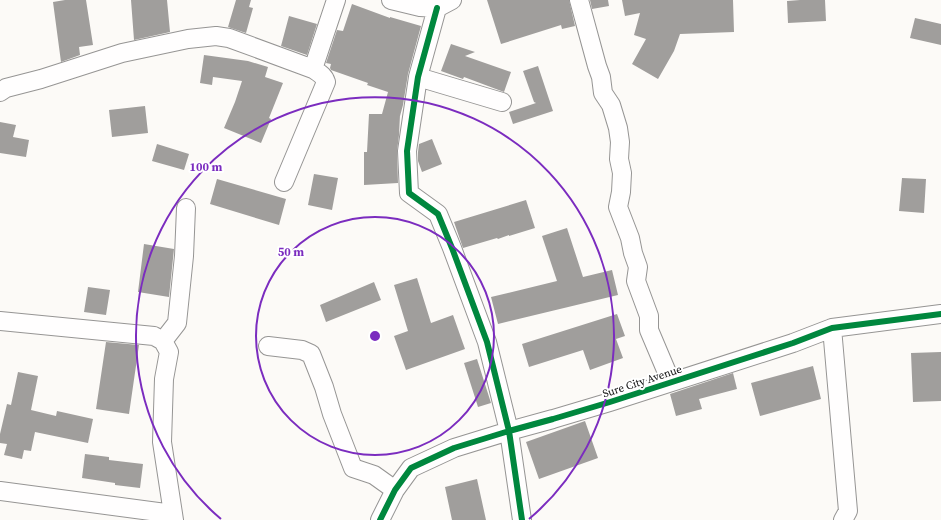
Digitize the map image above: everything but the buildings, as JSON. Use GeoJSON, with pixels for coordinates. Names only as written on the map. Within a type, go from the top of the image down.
{"type":"FeatureCollection","features":[{"type":"Feature","properties":{"kind":"street"},"geometry":{"type":"LineString","coordinates":[[313,69],[336,0]]}},
{"type":"Feature","properties":{"kind":"street"},"geometry":{"type":"LineString","coordinates":[[391,0],[420,7],[444,4],[418,77],[407,151],[409,194],[438,214],[487,342],[508,431],[522,520]]}},
{"type":"Feature","properties":{"kind":"street"},"geometry":{"type":"LineString","coordinates":[[579,0],[597,66],[602,77],[603,93],[611,105],[618,128],[620,142],[619,159],[622,173],[621,192],[618,207],[630,238],[633,254],[638,268],[636,281],[649,316],[649,330],[671,382]]}},
{"type":"Feature","properties":{"kind":"street"},"geometry":{"type":"LineString","coordinates":[[0,92],[6,88],[41,79],[122,53],[188,39],[216,36],[229,38],[313,69],[323,76],[326,82],[284,182]]}},
{"type":"Feature","properties":{"kind":"street"},"geometry":{"type":"LineString","coordinates":[[418,77],[502,102]]}},
{"type":"Feature","properties":{"kind":"street"},"geometry":{"type":"LineString","coordinates":[[163,341],[178,324],[184,256],[186,208]]}},
{"type":"Feature","properties":{"kind":"street","name":"Sure City Avenue"},"geometry":{"type":"LineString","coordinates":[[380,520],[395,490],[411,468],[454,448],[671,382],[793,343],[832,328],[941,314]]}},
{"type":"Feature","properties":{"kind":"street"},"geometry":{"type":"LineString","coordinates":[[0,321],[154,336],[163,341],[169,352],[164,379],[162,442],[174,517],[0,491]]}},
{"type":"Feature","properties":{"kind":"street"},"geometry":{"type":"LineString","coordinates":[[832,328],[848,511],[843,520]]}},
{"type":"Feature","properties":{"kind":"street"},"geometry":{"type":"LineString","coordinates":[[268,346],[302,350],[311,354],[353,468],[374,475],[395,490]]}},
{"type":"Feature","properties":{"kind":"cycle path"},"geometry":{"type":"LineString","coordinates":[[437,8],[418,77],[407,151],[409,193],[438,214],[487,342],[509,431],[522,520]]}},
{"type":"Feature","properties":{"kind":"cycle path"},"geometry":{"type":"LineString","coordinates":[[380,520],[395,490],[411,468],[454,448],[610,402],[793,343],[832,328],[941,314]]}}]}
